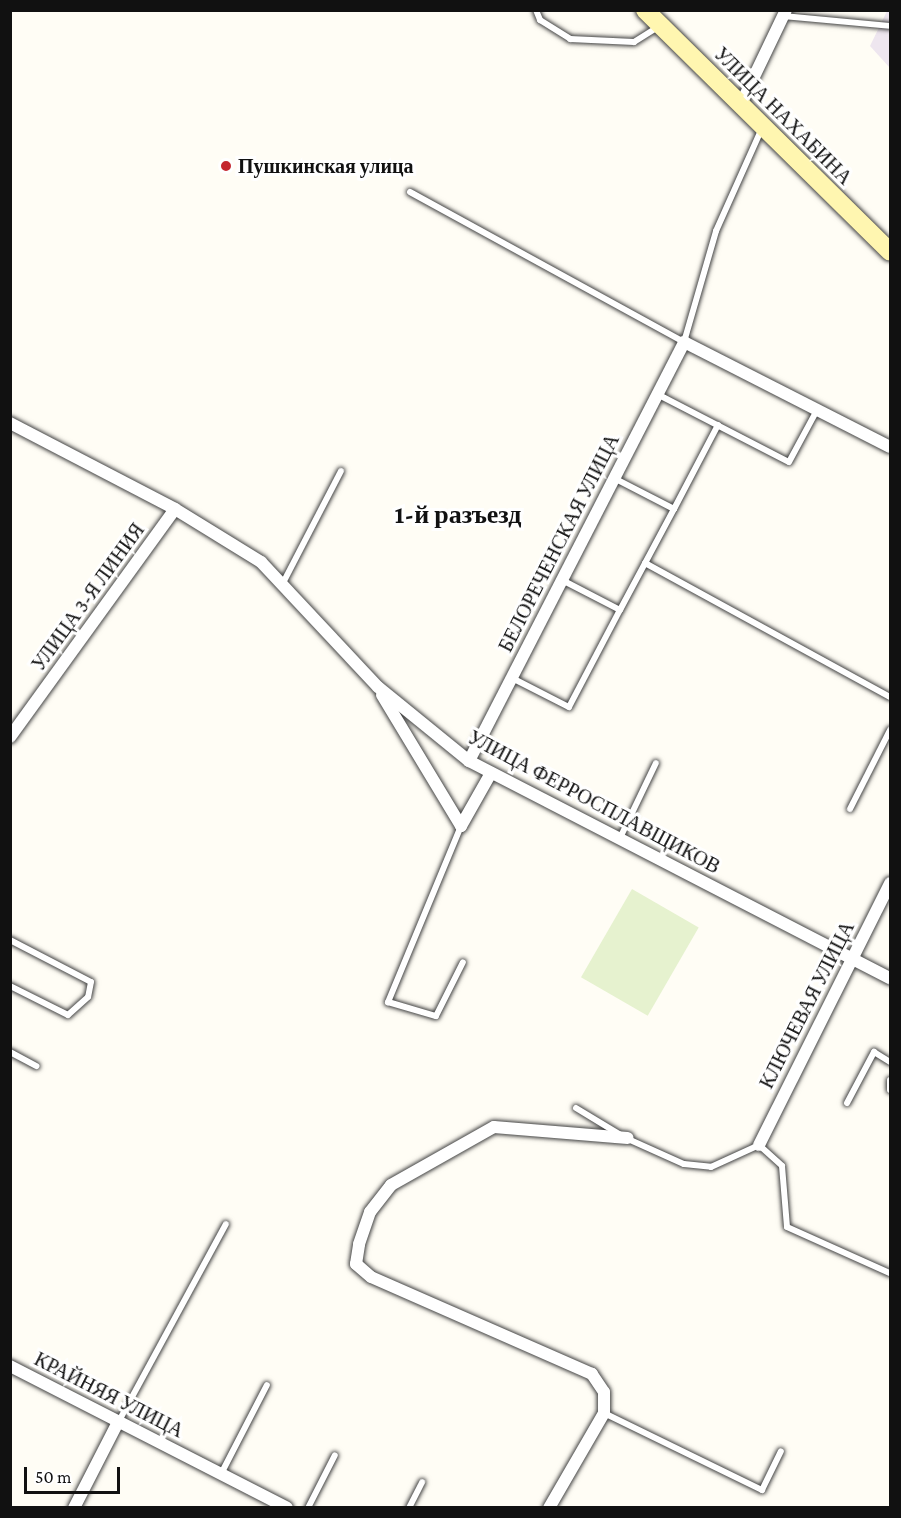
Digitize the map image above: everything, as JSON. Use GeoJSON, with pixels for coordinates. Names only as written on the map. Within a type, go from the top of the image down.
{"type":"FeatureCollection","features":[{"type":"Feature","properties":{"kind":"main road","name":"УЛИЦА НАХАБИНА"},"geometry":{"type":"LineString","coordinates":[[645,10],[762,128],[891,252]]}},
{"type":"Feature","properties":{"kind":"street"},"geometry":{"type":"LineString","coordinates":[[740,106],[785,14]]}},
{"type":"Feature","properties":{"kind":"street"},"geometry":{"type":"LineString","coordinates":[[684,342],[891,447]]}},
{"type":"Feature","properties":{"kind":"street","name":"БЕЛОРЕЧЕНСКАЯ УЛИЦА"},"geometry":{"type":"LineString","coordinates":[[469,762],[684,342]]}},
{"type":"Feature","properties":{"kind":"street","name":"УЛИЦА ФЕРРОСПЛАВЩИКОВ"},"geometry":{"type":"LineString","coordinates":[[10,423],[175,509],[261,562],[378,687],[469,762],[891,978]]}},
{"type":"Feature","properties":{"kind":"street","name":"УЛИЦА 3-Я ЛИНИЯ"},"geometry":{"type":"LineString","coordinates":[[10,736],[175,509]]}},
{"type":"Feature","properties":{"kind":"street"},"geometry":{"type":"LineString","coordinates":[[378,687],[461,826],[491,773]]}},
{"type":"Feature","properties":{"kind":"street","name":"КЛЮЧЕВАЯ УЛИЦА"},"geometry":{"type":"LineString","coordinates":[[759,1145],[891,883]]}},
{"type":"Feature","properties":{"kind":"street"},"geometry":{"type":"LineString","coordinates":[[549,1508],[604,1413],[603,1392],[592,1374],[371,1277],[356,1264],[370,1212],[391,1185],[494,1127],[628,1138]]}},
{"type":"Feature","properties":{"kind":"street","name":"КРАЙНЯЯ УЛИЦА"},"geometry":{"type":"LineString","coordinates":[[10,1366],[287,1508]]}},
{"type":"Feature","properties":{"kind":"street"},"geometry":{"type":"LineString","coordinates":[[74,1508],[118,1422]]}},
{"type":"Feature","properties":{"kind":"lane"},"geometry":{"type":"LineString","coordinates":[[536,10],[540,20],[570,39],[634,42],[660,26]]}},
{"type":"Feature","properties":{"kind":"lane"},"geometry":{"type":"LineString","coordinates":[[785,14],[891,26]]}},
{"type":"Feature","properties":{"kind":"lane"},"geometry":{"type":"LineString","coordinates":[[410,192],[684,342],[716,231],[762,128]]}},
{"type":"Feature","properties":{"kind":"lane"},"geometry":{"type":"LineString","coordinates":[[657,394],[789,462],[817,410]]}},
{"type":"Feature","properties":{"kind":"lane"},"geometry":{"type":"LineString","coordinates":[[512,678],[569,707],[718,425]]}},
{"type":"Feature","properties":{"kind":"lane"},"geometry":{"type":"LineString","coordinates":[[283,583],[341,471]]}},
{"type":"Feature","properties":{"kind":"lane"},"geometry":{"type":"LineString","coordinates":[[614,478],[674,509]]}},
{"type":"Feature","properties":{"kind":"lane"},"geometry":{"type":"LineString","coordinates":[[645,563],[891,697]]}},
{"type":"Feature","properties":{"kind":"lane"},"geometry":{"type":"LineString","coordinates":[[562,580],[620,610]]}},
{"type":"Feature","properties":{"kind":"lane"},"geometry":{"type":"LineString","coordinates":[[850,809],[891,730]]}},
{"type":"Feature","properties":{"kind":"lane"},"geometry":{"type":"LineString","coordinates":[[620,839],[656,763]]}},
{"type":"Feature","properties":{"kind":"lane"},"geometry":{"type":"LineString","coordinates":[[461,826],[388,1002],[436,1016],[464,962]]}},
{"type":"Feature","properties":{"kind":"lane"},"geometry":{"type":"LineString","coordinates":[[10,940],[91,982],[88,997],[68,1015],[10,986]]}},
{"type":"Feature","properties":{"kind":"lane"},"geometry":{"type":"LineString","coordinates":[[10,1052],[36,1066]]}},
{"type":"Feature","properties":{"kind":"lane"},"geometry":{"type":"LineString","coordinates":[[846,1103],[874,1052],[891,1062]]}},
{"type":"Feature","properties":{"kind":"lane"},"geometry":{"type":"LineString","coordinates":[[891,1080],[891,1090]]}},
{"type":"Feature","properties":{"kind":"lane"},"geometry":{"type":"LineString","coordinates":[[576,1108],[628,1138],[684,1164],[711,1167],[759,1145],[783,1166],[787,1227],[891,1273]]}},
{"type":"Feature","properties":{"kind":"lane"},"geometry":{"type":"LineString","coordinates":[[118,1422],[226,1224]]}},
{"type":"Feature","properties":{"kind":"lane"},"geometry":{"type":"LineString","coordinates":[[221,1475],[267,1385]]}},
{"type":"Feature","properties":{"kind":"lane"},"geometry":{"type":"LineString","coordinates":[[604,1413],[762,1490],[781,1451]]}},
{"type":"Feature","properties":{"kind":"lane"},"geometry":{"type":"LineString","coordinates":[[308,1508],[336,1455]]}},
{"type":"Feature","properties":{"kind":"lane"},"geometry":{"type":"LineString","coordinates":[[409,1508],[422,1482]]}},
{"type":"Feature","properties":{"kind":"shaded area"},"geometry":{"type":"Polygon","coordinates":[[[887,11],[890,11],[890,68],[870,46],[887,11]]]}},
{"type":"Feature","properties":{"kind":"green space"},"geometry":{"type":"Polygon","coordinates":[[[632,889],[699,927],[648,1016],[581,977],[632,889]]]}},
{"type":"Feature","properties":{"kind":"place","name":"Пушкинская улица"},"geometry":{"type":"Point","coordinates":[226,166]}},
{"type":"Feature","properties":{"kind":"district","name":"1-й разъезд"},"geometry":{"type":"Point","coordinates":[458,515]}}]}
